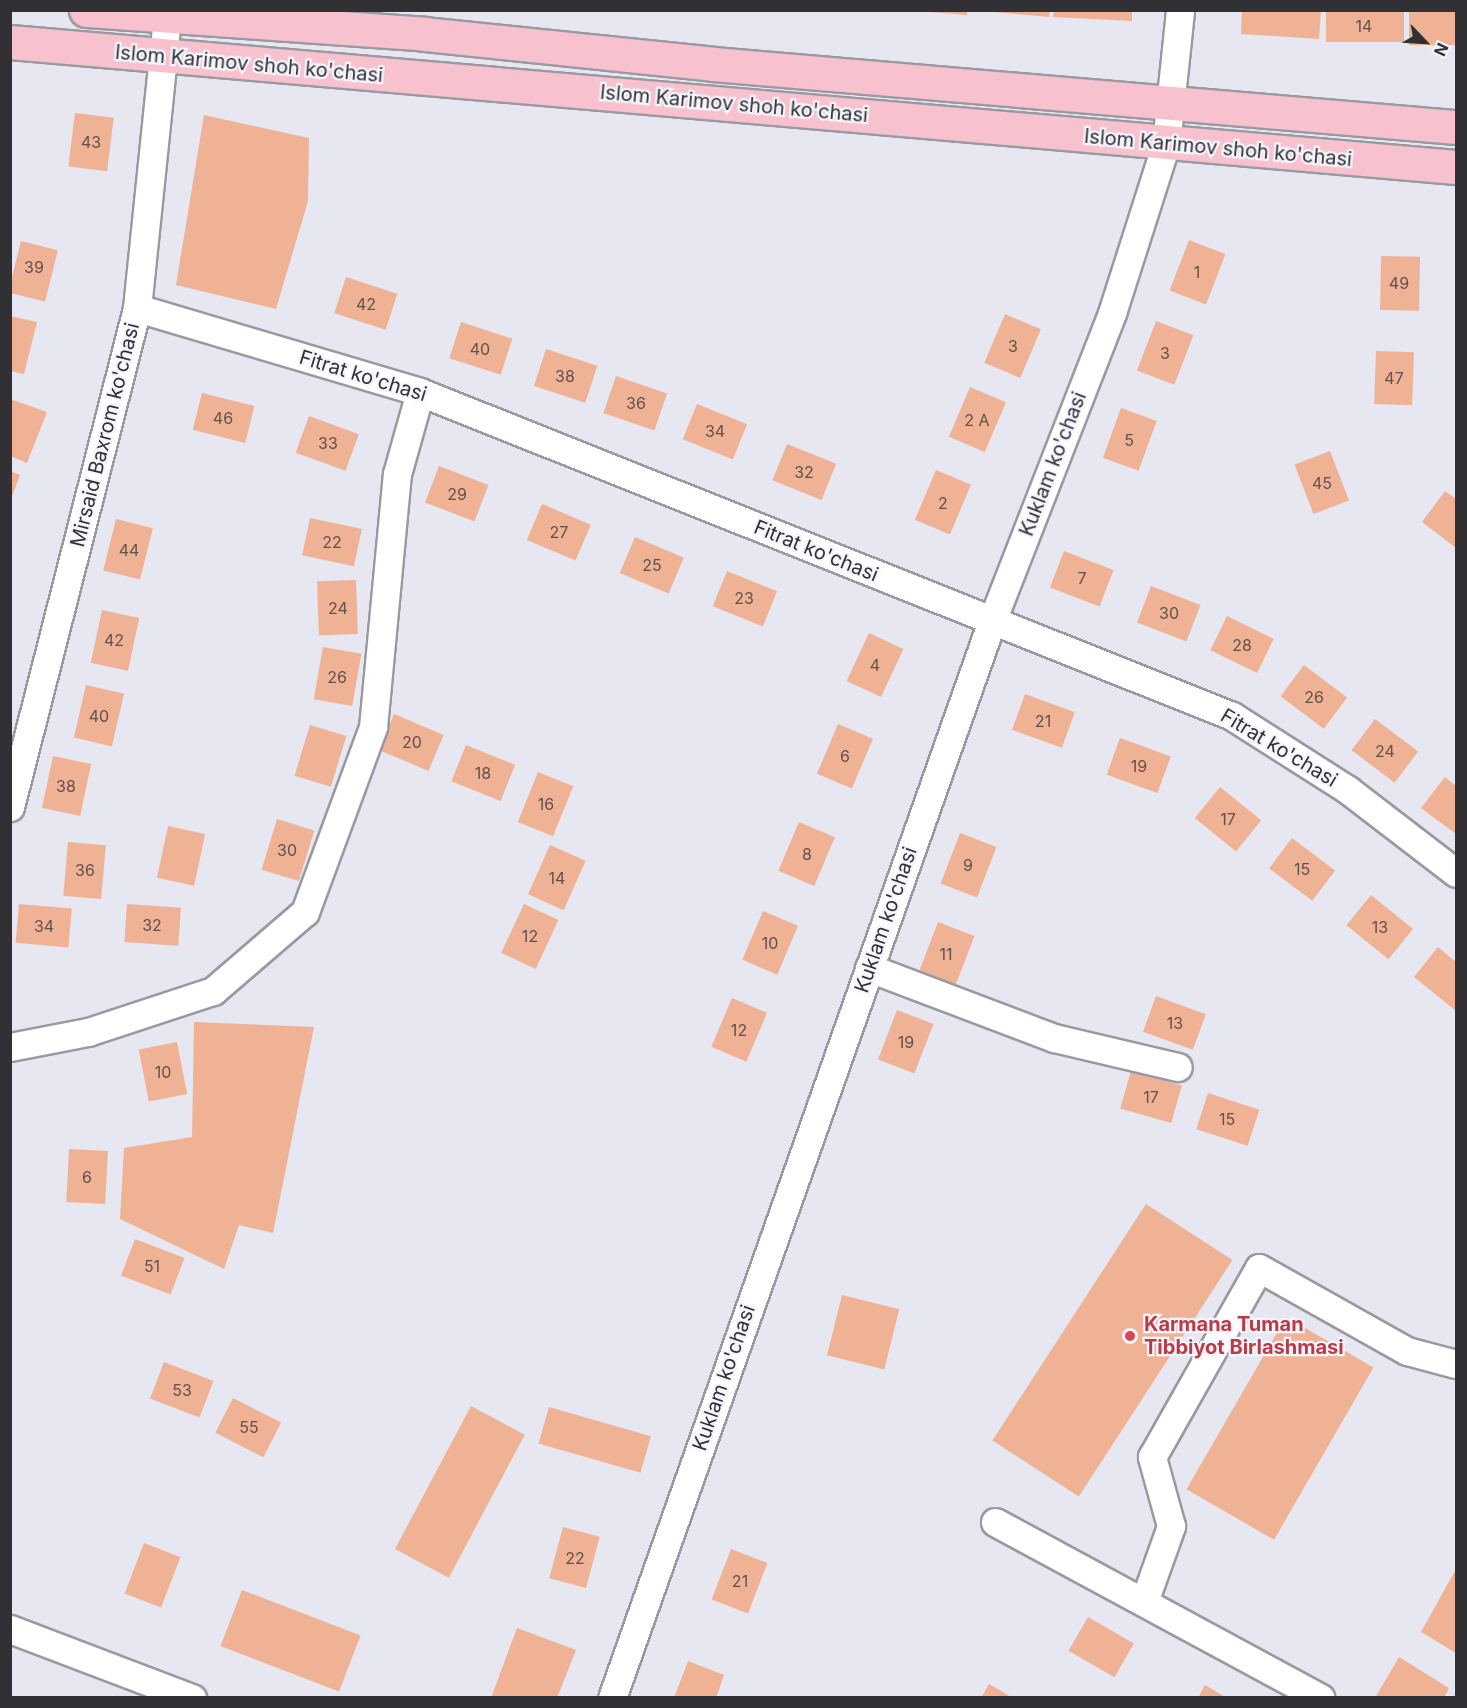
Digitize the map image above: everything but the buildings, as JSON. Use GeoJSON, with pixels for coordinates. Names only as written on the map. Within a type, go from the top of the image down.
{"type":"FeatureCollection","features":[{"type":"Feature","properties":{"kind":"main road","name":"Islom Karimov shoh ko'chasi"},"geometry":{"type":"LineString","coordinates":[[86,10],[168,13],[425,34],[713,64],[1170,100],[1456,127]]}},
{"type":"Feature","properties":{"kind":"main road","name":"Islom Karimov shoh ko'chasi"},"geometry":{"type":"LineString","coordinates":[[10,42],[166,58],[788,107],[1166,144],[1456,167]]}},
{"type":"Feature","properties":{"kind":"street","name":"Kuklam ko'chasi"},"geometry":{"type":"LineString","coordinates":[[612,1698],[992,621],[1112,313],[1166,144],[1180,10]]}},
{"type":"Feature","properties":{"kind":"street","name":"Mirsaid Baxrom ko'chasi"},"geometry":{"type":"LineString","coordinates":[[10,807],[137,308],[166,58],[168,13]]}},
{"type":"Feature","properties":{"kind":"street","name":"Fitrat ko'chasi"},"geometry":{"type":"LineString","coordinates":[[137,308],[420,392],[1232,716],[1348,790],[1456,873]]}},
{"type":"Feature","properties":{"kind":"street"},"geometry":{"type":"LineString","coordinates":[[10,1047],[88,1032],[213,991],[305,912],[373,727],[397,474],[420,392]]}},
{"type":"Feature","properties":{"kind":"street"},"geometry":{"type":"LineString","coordinates":[[869,968],[1054,1038],[1178,1067]]}},
{"type":"Feature","properties":{"kind":"street"},"geometry":{"type":"LineString","coordinates":[[1144,1602],[1171,1526],[1152,1457],[1259,1268],[1407,1351],[1456,1364]]}},
{"type":"Feature","properties":{"kind":"street"},"geometry":{"type":"LineString","coordinates":[[995,1522],[1320,1698]]}},
{"type":"Feature","properties":{"kind":"street"},"geometry":{"type":"LineString","coordinates":[[10,1629],[192,1698]]}},
{"type":"Feature","properties":{"kind":"place","name":"Karmana Tuman Tibbiyot Birlashmasi"},"geometry":{"type":"Point","coordinates":[1130,1336]}}]}
